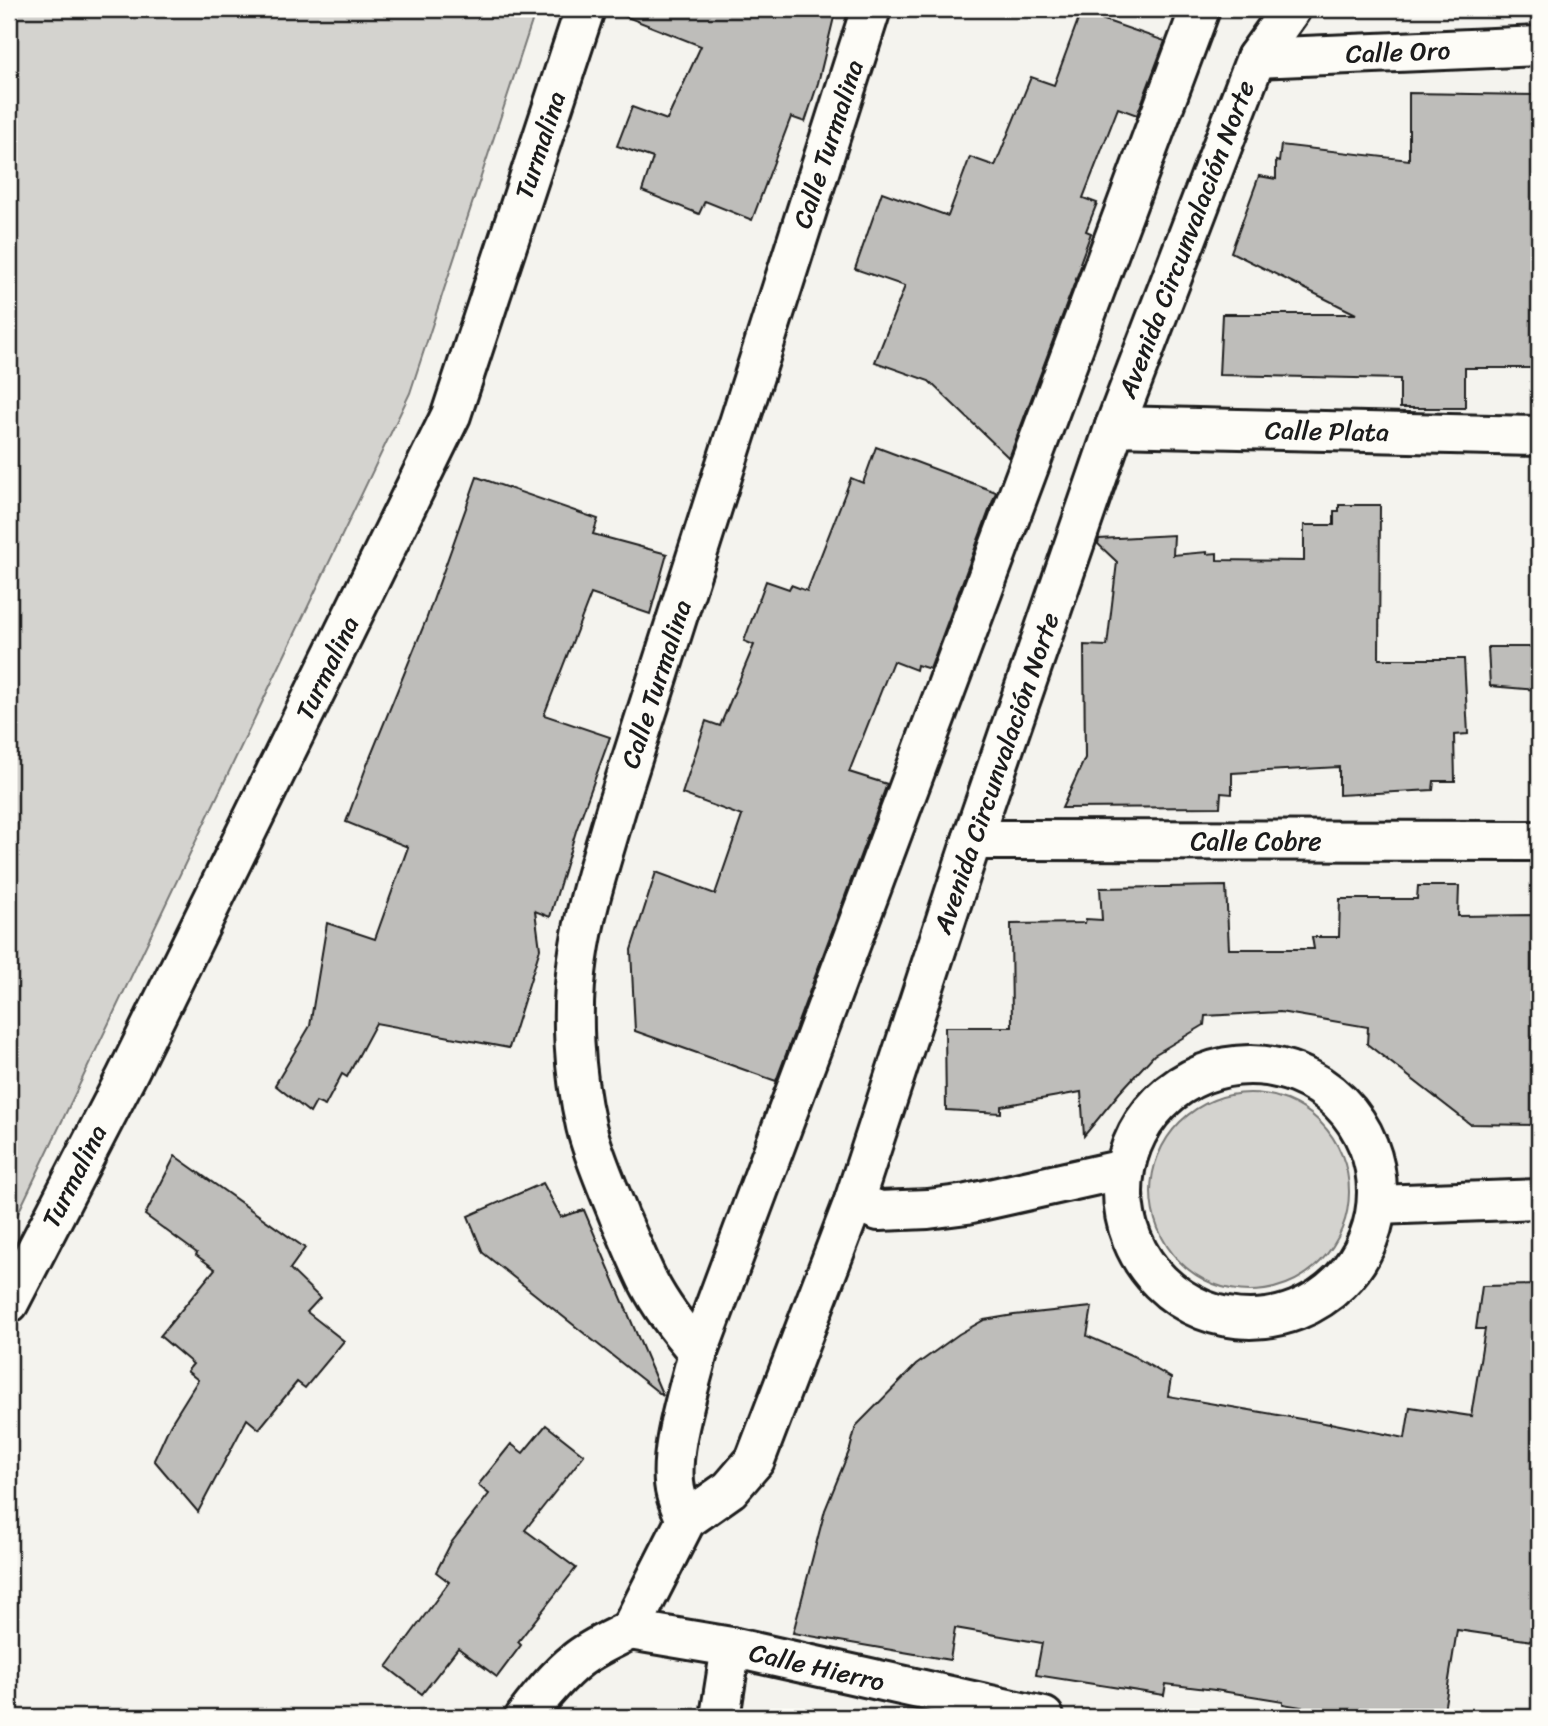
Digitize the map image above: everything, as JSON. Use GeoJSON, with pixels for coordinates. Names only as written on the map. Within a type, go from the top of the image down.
{"type":"FeatureCollection","features":[{"type":"Feature","properties":{"kind":"street","name":"Turmalina"},"geometry":{"type":"LineString","coordinates":[[9,1303],[126,1077],[451,415],[585,9]]}},
{"type":"Feature","properties":{"kind":"street","name":"Calle Turmalina"},"geometry":{"type":"LineString","coordinates":[[698,1352],[674,1323],[650,1285],[586,1129],[576,1055],[574,1011],[578,958],[591,896],[616,809],[872,9]]}},
{"type":"Feature","properties":{"kind":"street"},"geometry":{"type":"LineString","coordinates":[[686,1520],[676,1494],[674,1474],[677,1438],[698,1352],[1200,9]]}},
{"type":"Feature","properties":{"kind":"street","name":"Avenida Circunvalación Norte"},"geometry":{"type":"LineString","coordinates":[[630,1630],[686,1520],[730,1489],[755,1460],[854,1201],[972,840],[1115,426],[1256,58],[1291,9]]}},
{"type":"Feature","properties":{"kind":"street","name":"Calle Oro"},"geometry":{"type":"LineString","coordinates":[[1256,58],[1539,46]]}},
{"type":"Feature","properties":{"kind":"street","name":"Calle Plata"},"geometry":{"type":"LineString","coordinates":[[1115,426],[1539,436]]}},
{"type":"Feature","properties":{"kind":"street","name":"Calle Cobre"},"geometry":{"type":"LineString","coordinates":[[972,840],[1539,841]]}},
{"type":"Feature","properties":{"kind":"street"},"geometry":{"type":"LineString","coordinates":[[1258,1064],[1301,1075],[1338,1099],[1364,1134],[1374,1160],[1377,1205],[1361,1255],[1332,1290],[1308,1306],[1265,1320],[1212,1315],[1173,1295],[1149,1272],[1128,1232],[1124,1169],[1140,1128],[1177,1088],[1217,1069],[1258,1064]]}},
{"type":"Feature","properties":{"kind":"street"},"geometry":{"type":"LineString","coordinates":[[854,1201],[879,1210],[928,1209],[967,1204],[1124,1169]]}},
{"type":"Feature","properties":{"kind":"street"},"geometry":{"type":"LineString","coordinates":[[1377,1205],[1539,1199]]}},
{"type":"Feature","properties":{"kind":"street"},"geometry":{"type":"LineString","coordinates":[[525,1717],[559,1676],[579,1658],[630,1630]]}},
{"type":"Feature","properties":{"kind":"street","name":"Calle Hierro"},"geometry":{"type":"LineString","coordinates":[[630,1630],[731,1647],[1044,1717]]}},
{"type":"Feature","properties":{"kind":"street"},"geometry":{"type":"LineString","coordinates":[[720,1717],[731,1647]]}},
{"type":"Feature","properties":{"kind":"shaded area"},"geometry":{"type":"Polygon","coordinates":[[[9,9],[536,9],[410,393],[9,1232],[9,9]]]}},
{"type":"Feature","properties":{"kind":"shaded area"},"geometry":{"type":"Polygon","coordinates":[[[1250,1093],[1288,1100],[1320,1122],[1342,1154],[1349,1192],[1342,1230],[1320,1262],[1288,1284],[1250,1291],[1212,1284],[1180,1262],[1158,1230],[1151,1192],[1158,1154],[1180,1122],[1212,1100],[1250,1093]]]}},
{"type":"Feature","properties":{"kind":"building"},"geometry":{"type":"Polygon","coordinates":[[[615,9],[836,9],[818,83],[805,122],[791,117],[752,220],[705,201],[699,214],[642,191],[653,158],[617,146],[632,107],[667,120],[701,46],[614,12],[615,9]]]}},
{"type":"Feature","properties":{"kind":"building"},"geometry":{"type":"Polygon","coordinates":[[[1081,12],[1165,41],[1137,115],[1118,108],[1083,198],[1097,203],[1086,231],[1091,233],[1009,458],[929,381],[875,362],[905,286],[855,269],[882,192],[948,216],[970,157],[995,166],[1031,77],[1054,85],[1081,12]]]}},
{"type":"Feature","properties":{"kind":"building"},"geometry":{"type":"Polygon","coordinates":[[[1409,93],[1539,95],[1539,282],[1535,282],[1535,368],[1465,368],[1465,408],[1400,408],[1400,379],[1219,375],[1222,314],[1356,314],[1231,252],[1259,176],[1276,179],[1276,161],[1279,162],[1281,145],[1409,160],[1409,93]]]}},
{"type":"Feature","properties":{"kind":"building"},"geometry":{"type":"Polygon","coordinates":[[[876,447],[996,492],[930,669],[917,665],[916,670],[893,661],[849,772],[887,784],[776,1081],[635,1031],[631,950],[656,872],[715,894],[742,816],[682,794],[706,721],[720,726],[754,645],[744,641],[766,581],[789,589],[791,585],[807,591],[851,478],[863,483],[876,447]]]}},
{"type":"Feature","properties":{"kind":"building"},"geometry":{"type":"Polygon","coordinates":[[[477,477],[598,519],[593,534],[667,554],[650,614],[591,594],[544,715],[610,737],[576,831],[550,917],[535,911],[540,949],[509,1048],[376,1023],[347,1077],[342,1074],[325,1106],[316,1102],[310,1113],[275,1085],[310,1026],[327,923],[375,939],[408,847],[346,822],[426,620],[477,477]]]}},
{"type":"Feature","properties":{"kind":"building"},"geometry":{"type":"Polygon","coordinates":[[[1339,505],[1380,505],[1379,659],[1464,659],[1468,734],[1454,735],[1455,781],[1434,781],[1433,790],[1339,795],[1339,767],[1232,773],[1232,794],[1221,793],[1220,807],[1062,808],[1085,758],[1084,645],[1107,646],[1117,562],[1098,544],[1099,539],[1174,535],[1173,555],[1207,552],[1217,553],[1217,560],[1304,561],[1304,525],[1334,525],[1334,511],[1339,511],[1339,505]]]}},
{"type":"Feature","properties":{"kind":"building"},"geometry":{"type":"Polygon","coordinates":[[[1488,647],[1539,647],[1538,690],[1490,686],[1488,647]]]}},
{"type":"Feature","properties":{"kind":"building"},"geometry":{"type":"Polygon","coordinates":[[[1226,886],[1229,949],[1314,949],[1312,937],[1339,937],[1340,899],[1417,899],[1418,886],[1459,886],[1458,916],[1533,915],[1532,1001],[1539,1001],[1539,1125],[1470,1124],[1367,1044],[1368,1027],[1280,1012],[1205,1016],[1204,1025],[1154,1055],[1084,1136],[1081,1092],[1001,1106],[1001,1113],[946,1110],[945,1027],[1012,1027],[1011,924],[1085,923],[1086,919],[1102,920],[1100,888],[1226,886]]]}},
{"type":"Feature","properties":{"kind":"building"},"geometry":{"type":"Polygon","coordinates":[[[175,1156],[305,1248],[290,1269],[320,1298],[307,1312],[344,1341],[305,1388],[297,1382],[259,1429],[247,1419],[198,1512],[154,1460],[170,1425],[198,1380],[187,1371],[193,1364],[160,1336],[215,1269],[145,1215],[175,1156]]]}},
{"type":"Feature","properties":{"kind":"building"},"geometry":{"type":"Polygon","coordinates":[[[543,1183],[561,1217],[584,1210],[663,1396],[483,1253],[468,1216],[543,1183]]]}},
{"type":"Feature","properties":{"kind":"building"},"geometry":{"type":"Polygon","coordinates":[[[1539,1285],[1539,1642],[1457,1630],[1443,1717],[1329,1717],[1330,1712],[1215,1690],[1166,1684],[1164,1695],[1036,1675],[1042,1643],[955,1628],[950,1660],[793,1633],[825,1510],[850,1449],[856,1426],[916,1365],[959,1334],[984,1320],[1092,1307],[1087,1336],[1133,1356],[1171,1378],[1168,1396],[1405,1438],[1410,1407],[1471,1416],[1485,1329],[1476,1329],[1482,1286],[1539,1285]]]}},
{"type":"Feature","properties":{"kind":"building"},"geometry":{"type":"Polygon","coordinates":[[[546,1425],[584,1455],[525,1530],[576,1568],[518,1642],[521,1645],[497,1677],[458,1648],[422,1694],[387,1667],[449,1582],[436,1572],[451,1543],[489,1494],[478,1485],[511,1444],[523,1453],[546,1425]]]}}]}
